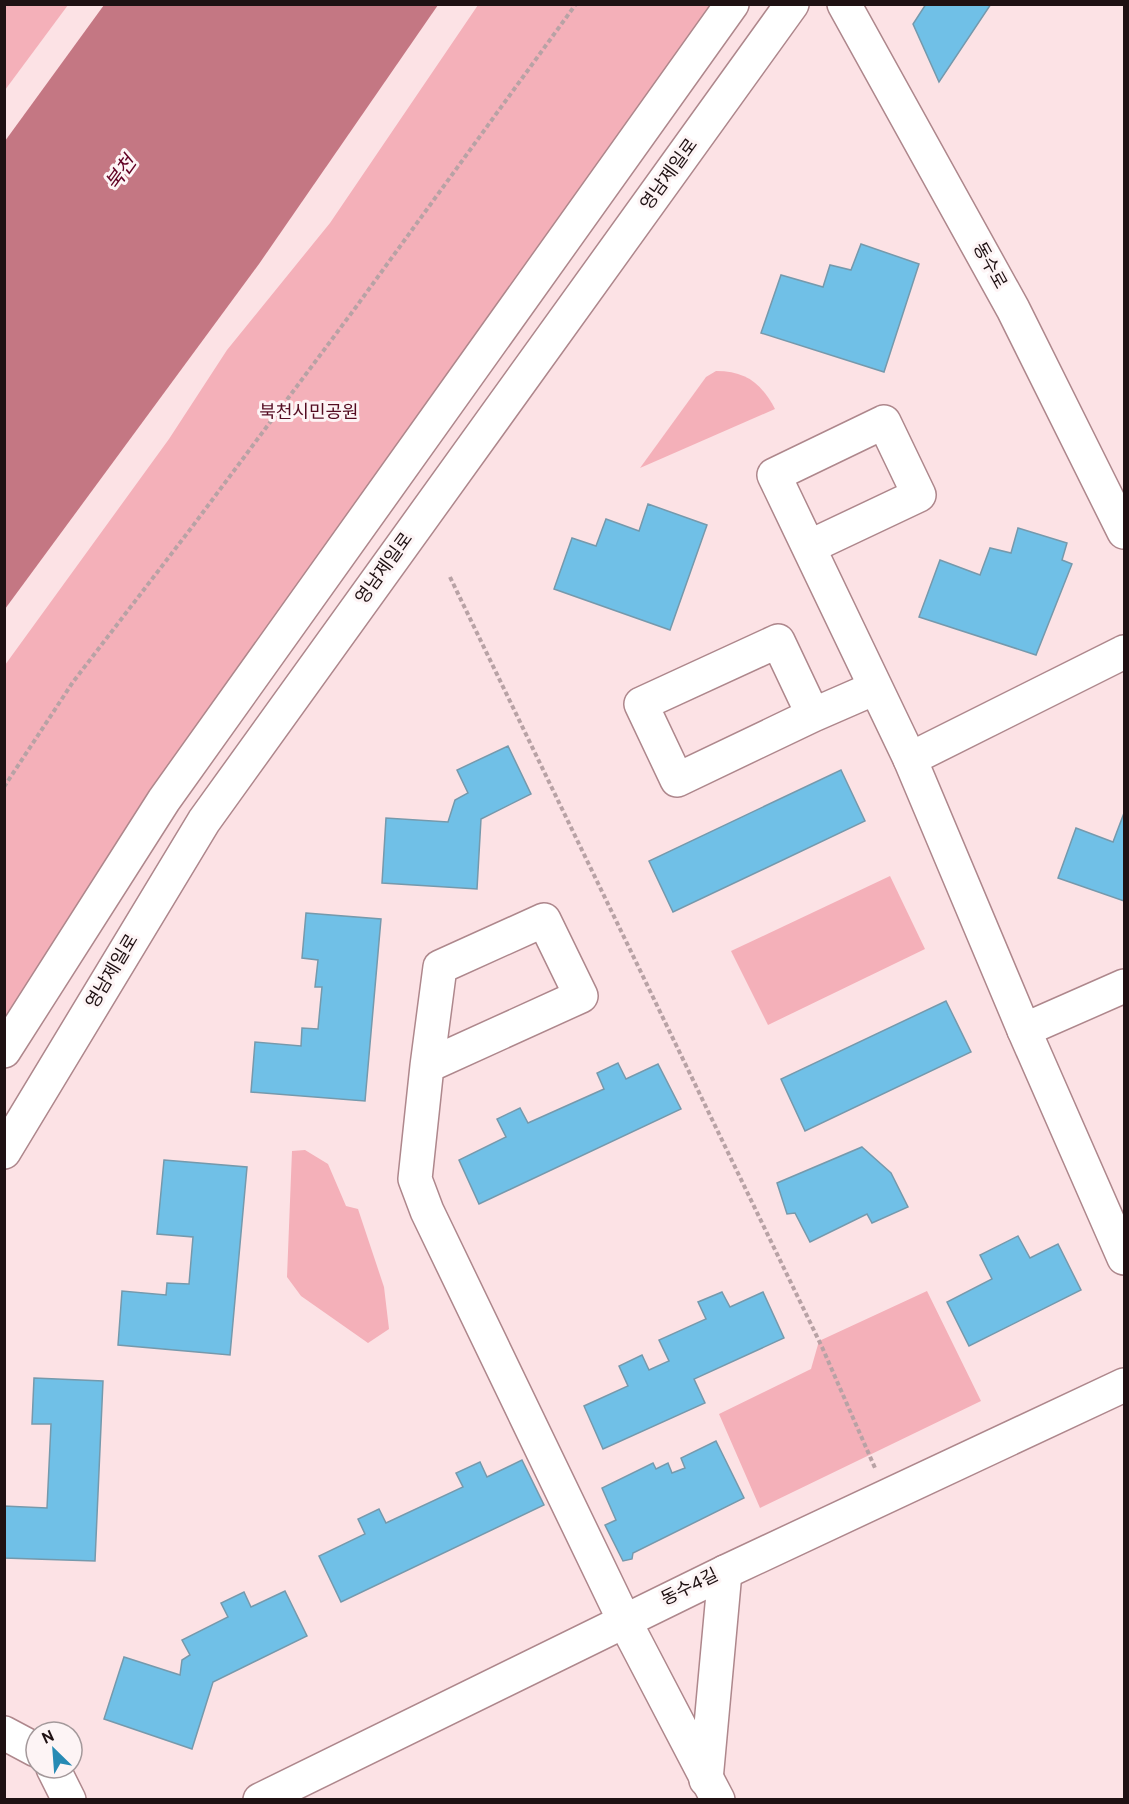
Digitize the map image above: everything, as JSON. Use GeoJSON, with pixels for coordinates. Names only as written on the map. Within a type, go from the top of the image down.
{"type":"FeatureCollection","features":[{"type":"Feature","properties":{"kind":"street"},"geometry":{"type":"LineString","coordinates":[[4,1051],[164,800],[732,4]]}},
{"type":"Feature","properties":{"kind":"street","name":"영남제일로"},"geometry":{"type":"LineString","coordinates":[[4,1152],[204,821],[792,4]]}},
{"type":"Feature","properties":{"kind":"street","name":"동수로"},"geometry":{"type":"LineString","coordinates":[[844,4],[1013,309],[1125,532]]}},
{"type":"Feature","properties":{"kind":"street"},"geometry":{"type":"LineString","coordinates":[[809,547],[910,759],[1024,1030],[1125,1258]]}},
{"type":"Feature","properties":{"kind":"street"},"geometry":{"type":"LineString","coordinates":[[813,715],[778,641],[641,704],[677,780],[875,688]]}},
{"type":"Feature","properties":{"kind":"street"},"geometry":{"type":"LineString","coordinates":[[910,759],[1125,652]]}},
{"type":"Feature","properties":{"kind":"street"},"geometry":{"type":"LineString","coordinates":[[427,1066],[581,996],[544,920],[440,968],[427,1066],[415,1179],[427,1211],[624,1620],[710,1792]]}},
{"type":"Feature","properties":{"kind":"street"},"geometry":{"type":"LineString","coordinates":[[1024,1030],[1125,986]]}},
{"type":"Feature","properties":{"kind":"street","name":"동수4길"},"geometry":{"type":"LineString","coordinates":[[260,1800],[624,1620],[1125,1385]]}},
{"type":"Feature","properties":{"kind":"street"},"geometry":{"type":"LineString","coordinates":[[710,1792],[725,1572]]}},
{"type":"Feature","properties":{"kind":"street"},"geometry":{"type":"LineString","coordinates":[[4,1733],[24,1744]]}},
{"type":"Feature","properties":{"kind":"street"},"geometry":{"type":"LineString","coordinates":[[59,1780],[69,1800]]}},
{"type":"Feature","properties":{"kind":"path"},"geometry":{"type":"LineString","coordinates":[[4,787],[73,682],[356,307],[576,4]]}},
{"type":"Feature","properties":{"kind":"path"},"geometry":{"type":"LineString","coordinates":[[450,577],[822,1347],[876,1471]]}},
{"type":"Feature","properties":{"kind":"green space"},"geometry":{"type":"Polygon","coordinates":[[[4,5],[68,5],[5,90],[4,5]]]}},
{"type":"Feature","properties":{"kind":"green space","name":"북천시민공원"},"geometry":{"type":"Polygon","coordinates":[[[478,5],[726,5],[5,1017],[5,665],[169,439],[227,350],[330,223],[478,5]]]}},
{"type":"Feature","properties":{"kind":"green space"},"geometry":{"type":"Polygon","coordinates":[[[716,371],[736,373],[751,380],[764,392],[775,409],[640,468],[706,377],[716,371]]]}},
{"type":"Feature","properties":{"kind":"green space"},"geometry":{"type":"Polygon","coordinates":[[[890,876],[925,949],[768,1025],[731,951],[890,876]]]}},
{"type":"Feature","properties":{"kind":"green space"},"geometry":{"type":"Polygon","coordinates":[[[305,1150],[328,1164],[346,1206],[358,1209],[384,1287],[389,1329],[368,1343],[301,1296],[287,1277],[292,1151],[305,1150]]]}},
{"type":"Feature","properties":{"kind":"green space"},"geometry":{"type":"Polygon","coordinates":[[[927,1291],[981,1401],[760,1508],[719,1414],[811,1369],[819,1341],[927,1291]]]}},
{"type":"Feature","properties":{"kind":"water","name":"북천"},"geometry":{"type":"Polygon","coordinates":[[[104,5],[438,5],[259,264],[5,609],[5,141],[104,5]]]}},
{"type":"Feature","properties":{"kind":"building"},"geometry":{"type":"Polygon","coordinates":[[[926,4],[991,4],[939,82],[913,24],[926,4]]]}},
{"type":"Feature","properties":{"kind":"building"},"geometry":{"type":"Polygon","coordinates":[[[861,244],[919,264],[884,372],[761,333],[781,275],[823,287],[830,265],[851,270],[861,244]]]}},
{"type":"Feature","properties":{"kind":"building"},"geometry":{"type":"Polygon","coordinates":[[[648,504],[707,525],[670,630],[554,589],[572,538],[596,546],[606,519],[639,531],[648,504]]]}},
{"type":"Feature","properties":{"kind":"building"},"geometry":{"type":"Polygon","coordinates":[[[1018,528],[1067,543],[1062,560],[1072,564],[1036,655],[919,617],[940,560],[980,575],[990,548],[1011,553],[1018,528]]]}},
{"type":"Feature","properties":{"kind":"building"},"geometry":{"type":"Polygon","coordinates":[[[508,746],[531,794],[481,819],[477,889],[382,883],[386,818],[448,822],[455,800],[468,793],[457,770],[508,746]]]}},
{"type":"Feature","properties":{"kind":"building"},"geometry":{"type":"Polygon","coordinates":[[[841,770],[865,821],[673,912],[649,861],[841,770]]]}},
{"type":"Feature","properties":{"kind":"building"},"geometry":{"type":"Polygon","coordinates":[[[1124,813],[1124,901],[1058,878],[1076,828],[1113,842],[1124,813]]]}},
{"type":"Feature","properties":{"kind":"building"},"geometry":{"type":"Polygon","coordinates":[[[306,913],[381,919],[365,1101],[251,1092],[255,1042],[301,1046],[302,1028],[318,1029],[322,987],[315,987],[318,960],[302,958],[306,913]]]}},
{"type":"Feature","properties":{"kind":"building"},"geometry":{"type":"Polygon","coordinates":[[[946,1001],[971,1052],[805,1131],[781,1079],[946,1001]]]}},
{"type":"Feature","properties":{"kind":"building"},"geometry":{"type":"Polygon","coordinates":[[[618,1063],[626,1079],[658,1064],[681,1109],[479,1204],[459,1160],[506,1137],[497,1119],[520,1108],[528,1123],[604,1089],[597,1073],[618,1063]]]}},
{"type":"Feature","properties":{"kind":"building"},"geometry":{"type":"Polygon","coordinates":[[[862,1147],[891,1173],[908,1207],[872,1223],[867,1214],[810,1242],[795,1213],[787,1214],[777,1183],[862,1147]]]}},
{"type":"Feature","properties":{"kind":"building"},"geometry":{"type":"Polygon","coordinates":[[[164,1160],[247,1167],[230,1355],[118,1345],[122,1291],[166,1295],[167,1283],[189,1284],[193,1237],[157,1234],[164,1160]]]}},
{"type":"Feature","properties":{"kind":"building"},"geometry":{"type":"Polygon","coordinates":[[[1018,1236],[1030,1258],[1058,1244],[1081,1290],[969,1346],[947,1302],[992,1279],[980,1255],[1018,1236]]]}},
{"type":"Feature","properties":{"kind":"building"},"geometry":{"type":"Polygon","coordinates":[[[722,1292],[730,1307],[763,1292],[784,1338],[694,1379],[705,1403],[603,1449],[584,1406],[628,1386],[619,1366],[642,1355],[649,1370],[669,1361],[659,1340],[706,1319],[698,1302],[722,1292]]]}},
{"type":"Feature","properties":{"kind":"building"},"geometry":{"type":"Polygon","coordinates":[[[34,1378],[103,1381],[95,1561],[4,1558],[4,1506],[47,1508],[51,1424],[32,1424],[34,1378]]]}},
{"type":"Feature","properties":{"kind":"building"},"geometry":{"type":"Polygon","coordinates":[[[716,1441],[744,1498],[633,1553],[632,1559],[623,1561],[605,1525],[616,1520],[602,1488],[653,1463],[656,1469],[668,1463],[672,1473],[685,1468],[681,1458],[716,1441]]]}},
{"type":"Feature","properties":{"kind":"building"},"geometry":{"type":"Polygon","coordinates":[[[522,1460],[544,1505],[341,1602],[319,1556],[365,1534],[358,1519],[379,1509],[386,1523],[463,1487],[456,1473],[480,1462],[487,1477],[522,1460]]]}},
{"type":"Feature","properties":{"kind":"building"},"geometry":{"type":"Polygon","coordinates":[[[285,1591],[307,1636],[213,1682],[192,1749],[104,1719],[124,1657],[180,1675],[182,1660],[190,1655],[182,1640],[228,1617],[221,1603],[244,1592],[251,1607],[285,1591]]]}}]}
